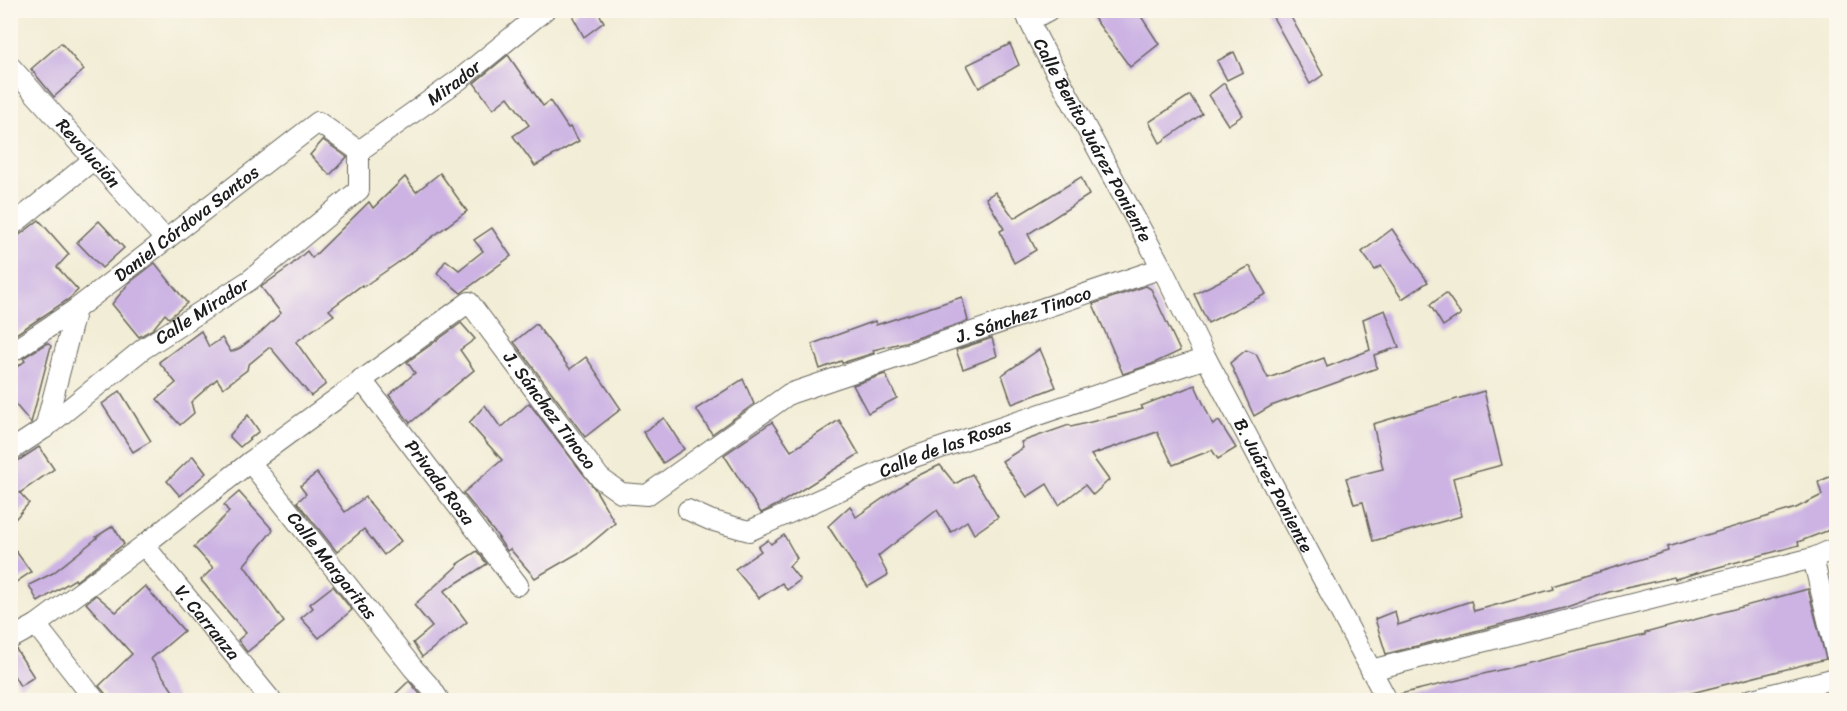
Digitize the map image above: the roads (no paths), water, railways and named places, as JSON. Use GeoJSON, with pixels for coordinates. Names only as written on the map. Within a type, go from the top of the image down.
{"type":"FeatureCollection","features":[{"type":"Feature","properties":{"kind":"street","name":"Mirador"},"geometry":{"type":"LineString","coordinates":[[359,151],[460,79],[546,10]]}},
{"type":"Feature","properties":{"kind":"street"},"geometry":{"type":"LineString","coordinates":[[1027,16],[1049,10]]}},
{"type":"Feature","properties":{"kind":"street","name":"Calle Benito Juárez Poniente"},"geometry":{"type":"LineString","coordinates":[[1027,16],[1162,268]]}},
{"type":"Feature","properties":{"kind":"street","name":"Revolución"},"geometry":{"type":"LineString","coordinates":[[12,71],[166,240]]}},
{"type":"Feature","properties":{"kind":"street","name":"Daniel Córdova Santos"},"geometry":{"type":"LineString","coordinates":[[10,353],[76,309],[318,122],[359,151]]}},
{"type":"Feature","properties":{"kind":"street","name":"Calle Mirador"},"geometry":{"type":"LineString","coordinates":[[10,451],[45,428],[143,349],[250,280],[359,189],[359,151]]}},
{"type":"Feature","properties":{"kind":"street"},"geometry":{"type":"LineString","coordinates":[[10,227],[93,160]]}},
{"type":"Feature","properties":{"kind":"street","name":"B. Juárez Poniente"},"geometry":{"type":"LineString","coordinates":[[1162,268],[1206,358],[1388,700]]}},
{"type":"Feature","properties":{"kind":"street","name":"J. Sánchez Tinoco"},"geometry":{"type":"LineString","coordinates":[[10,639],[36,625],[250,462],[469,302],[600,478],[621,493],[647,495],[789,394],[1162,268]]}},
{"type":"Feature","properties":{"kind":"street"},"geometry":{"type":"LineString","coordinates":[[45,428],[76,309]]}},
{"type":"Feature","properties":{"kind":"street","name":"Calle de las Rosas"},"geometry":{"type":"LineString","coordinates":[[688,510],[710,520],[749,531],[914,457],[1206,358]]}},
{"type":"Feature","properties":{"kind":"street","name":"Privada Rosa"},"geometry":{"type":"LineString","coordinates":[[362,379],[518,585]]}},
{"type":"Feature","properties":{"kind":"street","name":"Calle Margaritas"},"geometry":{"type":"LineString","coordinates":[[250,462],[439,700]]}},
{"type":"Feature","properties":{"kind":"street","name":"V. Carranza"},"geometry":{"type":"LineString","coordinates":[[144,545],[271,700]]}},
{"type":"Feature","properties":{"kind":"street"},"geometry":{"type":"LineString","coordinates":[[1371,669],[1813,558],[1836,548]]}},
{"type":"Feature","properties":{"kind":"street"},"geometry":{"type":"LineString","coordinates":[[1813,558],[1836,654]]}},
{"type":"Feature","properties":{"kind":"street"},"geometry":{"type":"LineString","coordinates":[[36,625],[95,700]]}},
{"type":"Feature","properties":{"kind":"street"},"geometry":{"type":"LineString","coordinates":[[1749,700],[1836,678]]}}]}
